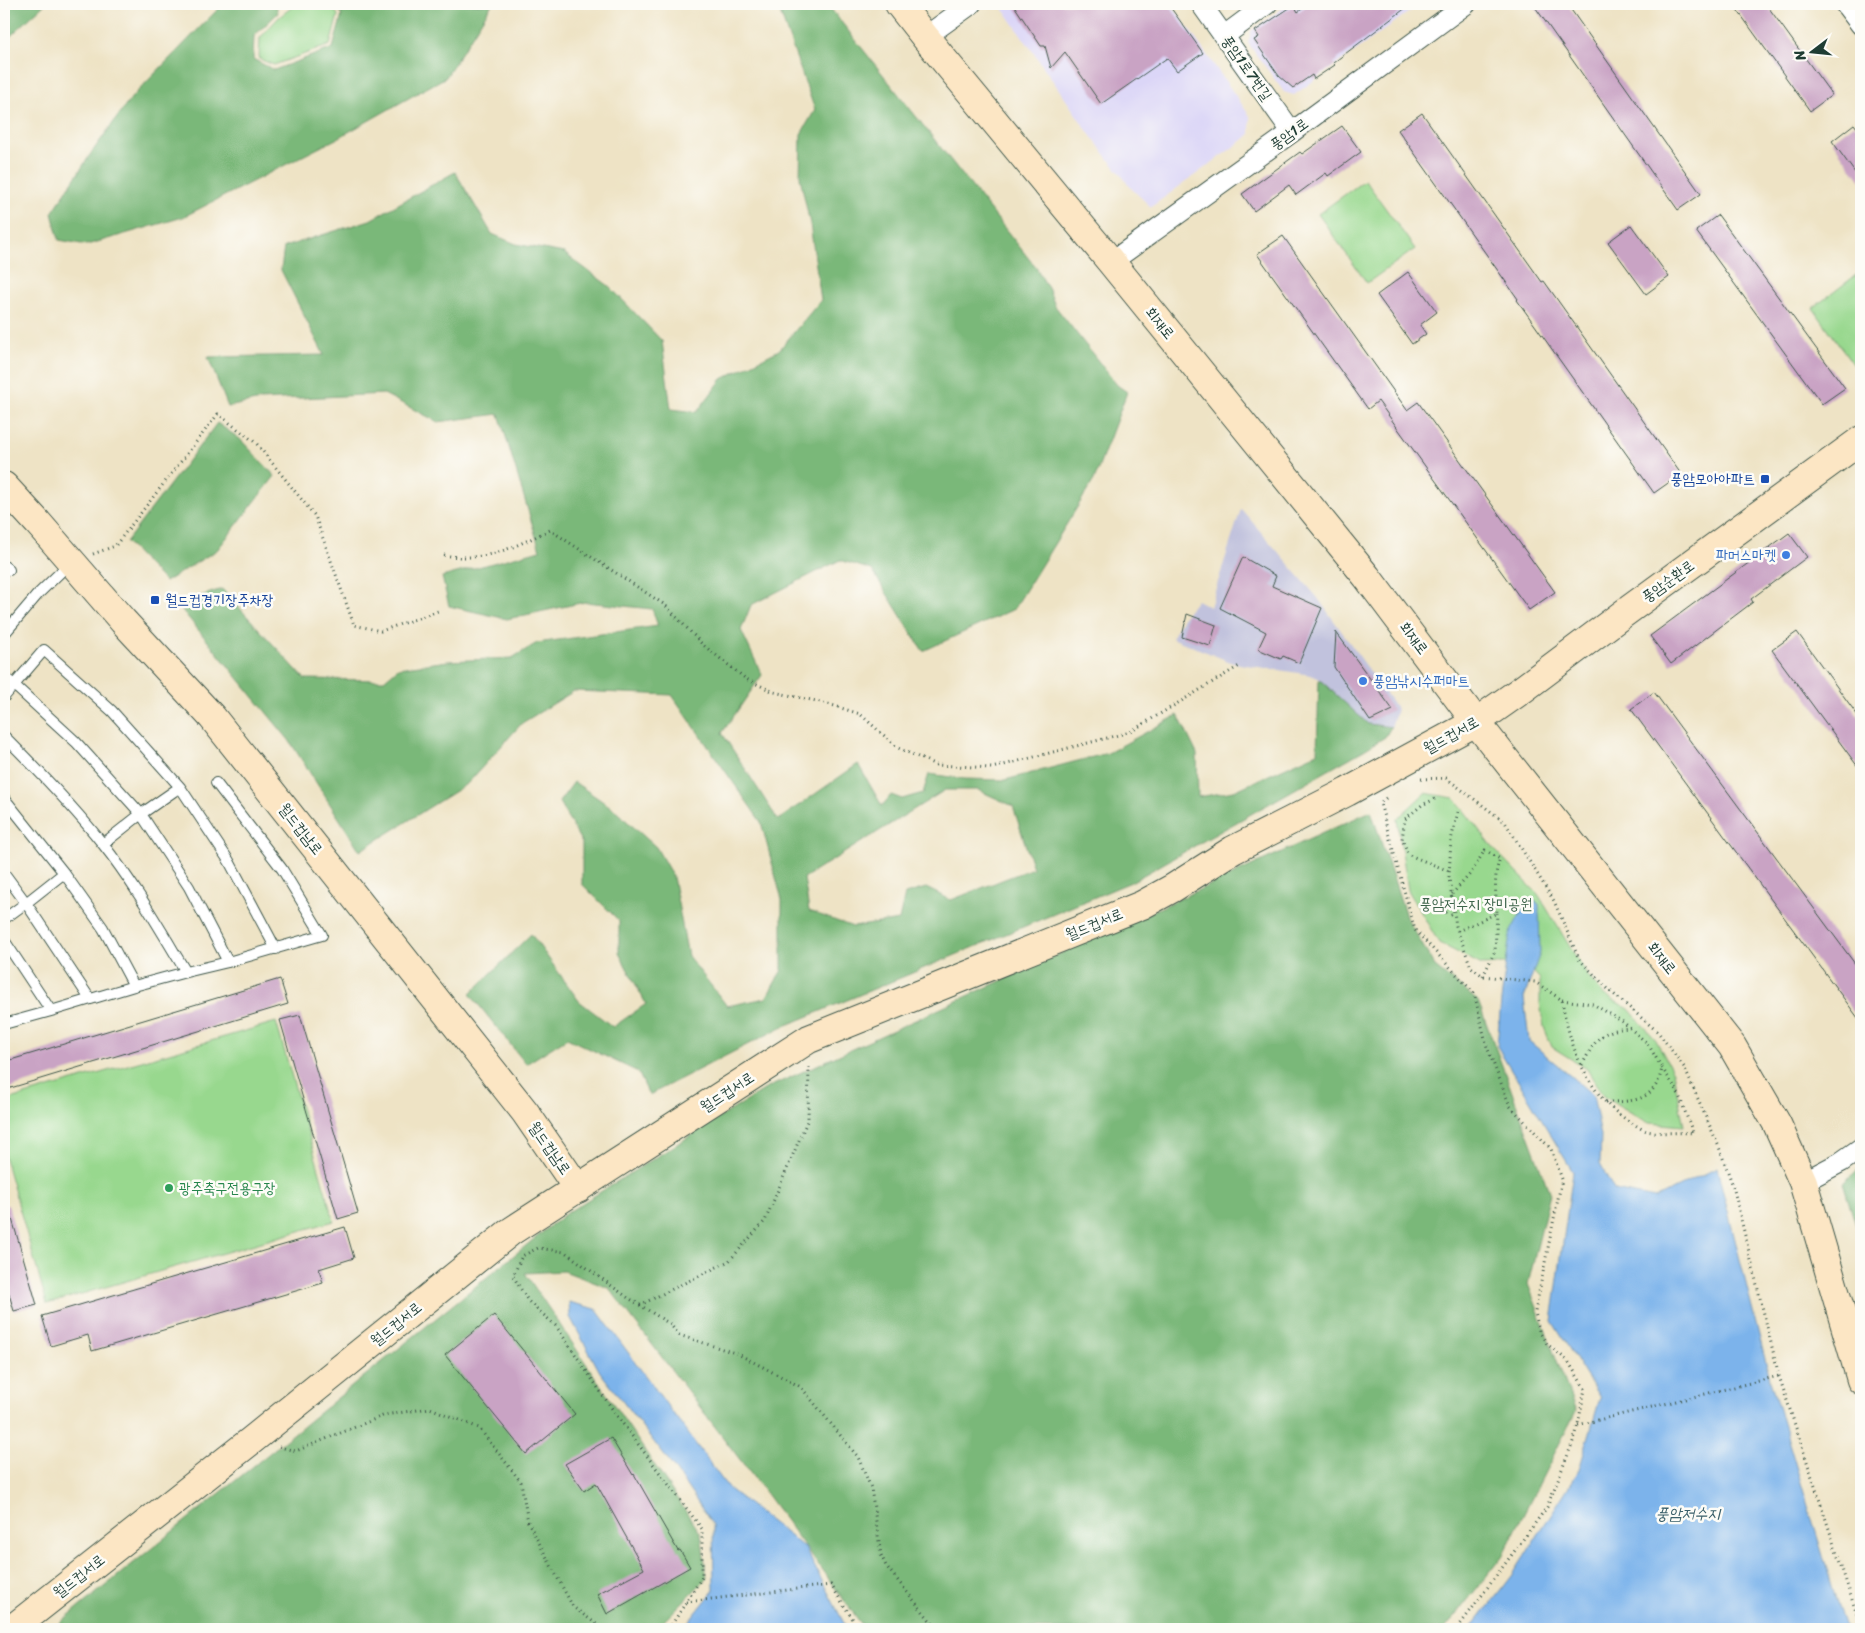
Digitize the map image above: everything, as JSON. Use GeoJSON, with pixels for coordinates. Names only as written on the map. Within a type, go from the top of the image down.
{"type":"FeatureCollection","features":[{"type":"Feature","properties":{"kind":"street","name":"회재로"},"geometry":{"type":"LineString","coordinates":[[899,4],[924,37],[1111,262],[1367,577],[1476,722],[1732,1046],[1777,1124],[1803,1182],[1861,1380]]}},
{"type":"Feature","properties":{"kind":"street"},"geometry":{"type":"LineString","coordinates":[[924,37],[972,4]]}},
{"type":"Feature","properties":{"kind":"street","name":"풍암1로7번길"},"geometry":{"type":"LineString","coordinates":[[1201,4],[1292,132]]}},
{"type":"Feature","properties":{"kind":"street"},"geometry":{"type":"LineString","coordinates":[[1224,36],[1267,4]]}},
{"type":"Feature","properties":{"kind":"street","name":"풍암1로"},"geometry":{"type":"LineString","coordinates":[[1111,262],[1466,4]]}},
{"type":"Feature","properties":{"kind":"street"},"geometry":{"type":"LineString","coordinates":[[1846,4],[1861,25]]}},
{"type":"Feature","properties":{"kind":"street","name":"풍암순환로"},"geometry":{"type":"LineString","coordinates":[[1524,689],[1861,440]]}},
{"type":"Feature","properties":{"kind":"street","name":"월드컵남로"},"geometry":{"type":"LineString","coordinates":[[4,486],[123,621],[212,717],[525,1112],[578,1189]]}},
{"type":"Feature","properties":{"kind":"street","name":"월드컵서로"},"geometry":{"type":"LineString","coordinates":[[12,1629],[252,1440],[510,1232],[810,1039],[1142,905],[1233,850],[1347,792],[1476,722],[1524,689]]}},
{"type":"Feature","properties":{"kind":"street"},"geometry":{"type":"LineString","coordinates":[[1803,1182],[1841,1162],[1861,1148]]}},
{"type":"Feature","properties":{"kind":"lane"},"geometry":{"type":"LineString","coordinates":[[4,634],[38,594],[72,562]]}},
{"type":"Feature","properties":{"kind":"lane"},"geometry":{"type":"LineString","coordinates":[[4,698],[44,650],[112,711],[180,787],[229,861],[276,949]]}},
{"type":"Feature","properties":{"kind":"lane"},"geometry":{"type":"LineString","coordinates":[[4,677],[76,742],[141,814],[188,887],[228,962]]}},
{"type":"Feature","properties":{"kind":"lane"},"geometry":{"type":"LineString","coordinates":[[4,736],[41,773],[102,844],[148,910],[186,972]]}},
{"type":"Feature","properties":{"kind":"lane"},"geometry":{"type":"LineString","coordinates":[[5,1022],[51,1011],[134,986],[322,935],[282,868],[216,784]]}},
{"type":"Feature","properties":{"kind":"lane"},"geometry":{"type":"LineString","coordinates":[[102,844],[180,787]]}},
{"type":"Feature","properties":{"kind":"lane"},"geometry":{"type":"LineString","coordinates":[[4,798],[64,873],[103,928],[134,986]]}},
{"type":"Feature","properties":{"kind":"lane"},"geometry":{"type":"LineString","coordinates":[[4,873],[90,999]]}},
{"type":"Feature","properties":{"kind":"lane"},"geometry":{"type":"LineString","coordinates":[[4,919],[64,873]]}},
{"type":"Feature","properties":{"kind":"lane"},"geometry":{"type":"LineString","coordinates":[[4,940],[51,1011]]}},
{"type":"Feature","properties":{"kind":"path"},"geometry":{"type":"LineString","coordinates":[[72,562],[115,546],[218,414],[256,443],[315,516],[354,625],[381,631],[438,611]]}},
{"type":"Feature","properties":{"kind":"path"},"geometry":{"type":"LineString","coordinates":[[444,554],[462,558],[503,552],[550,530],[665,605],[702,644],[746,679],[774,692],[825,703],[860,714],[898,748],[936,765],[992,768],[1130,732],[1241,666]]}},
{"type":"Feature","properties":{"kind":"path"},"geometry":{"type":"LineString","coordinates":[[1412,779],[1446,778],[1506,822],[1554,900],[1579,960],[1610,991],[1658,1032],[1684,1067],[1719,1147],[1733,1186],[1779,1376],[1861,1627]]}},
{"type":"Feature","properties":{"kind":"path"},"geometry":{"type":"LineString","coordinates":[[1388,797],[1380,803],[1415,930],[1474,994],[1487,1048],[1510,1106],[1551,1149],[1562,1179],[1535,1312],[1539,1331],[1547,1344],[1568,1361],[1585,1389],[1576,1434],[1547,1506],[1457,1629]]}},
{"type":"Feature","properties":{"kind":"path"},"geometry":{"type":"LineString","coordinates":[[1435,799],[1422,805],[1405,819],[1402,839],[1409,855],[1449,871]]}},
{"type":"Feature","properties":{"kind":"path"},"geometry":{"type":"LineString","coordinates":[[1458,812],[1451,840],[1449,871],[1451,895],[1458,930],[1471,967],[1483,976],[1535,982],[1562,1000],[1593,1004],[1623,1022],[1648,1044],[1677,1090],[1693,1133],[1646,1131],[1625,1120],[1604,1102],[1582,1066],[1565,1018],[1562,1000]]}},
{"type":"Feature","properties":{"kind":"path"},"geometry":{"type":"LineString","coordinates":[[1451,895],[1470,873],[1485,850],[1500,858],[1497,866],[1495,951],[1483,976]]}},
{"type":"Feature","properties":{"kind":"path"},"geometry":{"type":"LineString","coordinates":[[1422,904],[1454,914]]}},
{"type":"Feature","properties":{"kind":"path"},"geometry":{"type":"LineString","coordinates":[[1458,930],[1497,913]]}},
{"type":"Feature","properties":{"kind":"path"},"geometry":{"type":"LineString","coordinates":[[1582,1066],[1594,1043],[1611,1029],[1630,1028]]}},
{"type":"Feature","properties":{"kind":"path"},"geometry":{"type":"LineString","coordinates":[[639,1305],[729,1261],[765,1221],[808,1119],[810,1039]]}},
{"type":"Feature","properties":{"kind":"path"},"geometry":{"type":"LineString","coordinates":[[1604,1102],[1623,1102],[1640,1099],[1651,1092],[1660,1082],[1662,1068]]}},
{"type":"Feature","properties":{"kind":"path"},"geometry":{"type":"LineString","coordinates":[[669,1629],[702,1577],[702,1529],[617,1416],[556,1326],[528,1301],[513,1276],[522,1256],[538,1248],[565,1252],[639,1305],[670,1324],[679,1335],[738,1354],[801,1387],[858,1457],[871,1488],[881,1556],[886,1566],[937,1629]]}},
{"type":"Feature","properties":{"kind":"path"},"geometry":{"type":"LineString","coordinates":[[1578,1425],[1779,1376]]}},
{"type":"Feature","properties":{"kind":"path"},"geometry":{"type":"LineString","coordinates":[[252,1440],[296,1451],[385,1414],[430,1408],[479,1428],[521,1482],[528,1522],[573,1607],[603,1629]]}},
{"type":"Feature","properties":{"kind":"path"},"geometry":{"type":"LineString","coordinates":[[686,1602],[831,1586],[860,1629]]}},
{"type":"Feature","properties":{"kind":"shaded area"},"geometry":{"type":"Polygon","coordinates":[[[1000,4],[1171,4],[1250,116],[1250,135],[1151,207],[1132,189],[1091,136],[1000,4]]]}},
{"type":"Feature","properties":{"kind":"shaded area"},"geometry":{"type":"Polygon","coordinates":[[[1289,4],[1420,4],[1294,95],[1284,92],[1248,43],[1251,31],[1289,4]]]}},
{"type":"Feature","properties":{"kind":"shaded area"},"geometry":{"type":"Polygon","coordinates":[[[1241,509],[1317,597],[1397,709],[1391,727],[1368,724],[1319,679],[1311,675],[1233,663],[1172,638],[1184,616],[1197,600],[1210,607],[1241,509]]]}},
{"type":"Feature","properties":{"kind":"green space"},"geometry":{"type":"Polygon","coordinates":[[[4,4],[45,4],[4,42],[4,4]]]}},
{"type":"Feature","properties":{"kind":"green space"},"geometry":{"type":"Polygon","coordinates":[[[223,4],[276,4],[278,13],[254,36],[253,59],[274,70],[333,48],[342,15],[334,4],[492,4],[446,77],[338,138],[183,217],[87,245],[59,240],[52,213],[92,152],[132,97],[223,4]]]}},
{"type":"Feature","properties":{"kind":"green space"},"geometry":{"type":"Polygon","coordinates":[[[296,4],[330,4],[338,15],[330,45],[274,65],[259,59],[260,38],[278,18],[296,4]]]}},
{"type":"Feature","properties":{"kind":"green space"},"geometry":{"type":"Polygon","coordinates":[[[777,4],[827,4],[1037,269],[1049,290],[1055,306],[1117,385],[1127,392],[1094,480],[1014,609],[923,651],[872,570],[840,560],[751,605],[741,630],[762,675],[722,733],[778,820],[858,764],[882,806],[891,795],[902,799],[923,793],[929,774],[965,779],[1005,780],[1108,753],[1178,715],[1197,754],[1198,797],[1234,791],[1317,753],[1319,679],[1368,724],[1391,727],[1385,737],[1364,750],[1131,882],[780,1028],[649,1095],[638,1072],[567,1038],[526,1064],[470,994],[531,934],[579,1001],[613,1027],[646,1004],[619,953],[619,921],[582,884],[582,843],[559,802],[574,782],[611,807],[656,847],[673,877],[688,956],[727,1006],[766,998],[782,970],[782,900],[761,822],[672,695],[574,691],[522,723],[468,783],[360,851],[289,740],[177,604],[222,589],[305,679],[384,680],[398,668],[448,661],[512,658],[537,643],[658,626],[652,609],[585,602],[507,619],[449,606],[442,577],[540,550],[499,414],[438,422],[384,394],[260,400],[228,407],[208,357],[324,355],[281,270],[284,247],[370,220],[455,172],[492,234],[516,244],[564,253],[609,286],[662,341],[671,409],[697,412],[722,379],[779,350],[821,300],[810,224],[800,177],[801,134],[815,110],[777,4]],[[945,790],[804,878],[809,911],[853,927],[899,920],[905,894],[926,888],[951,900],[1033,868],[1013,806],[978,790],[945,790]]]}},
{"type":"Feature","properties":{"kind":"green space"},"geometry":{"type":"Polygon","coordinates":[[[1365,180],[1415,249],[1367,283],[1318,214],[1365,180]]]}},
{"type":"Feature","properties":{"kind":"green space"},"geometry":{"type":"Polygon","coordinates":[[[1856,275],[1861,282],[1861,375],[1813,308],[1856,275]]]}},
{"type":"Feature","properties":{"kind":"green space"},"geometry":{"type":"Polygon","coordinates":[[[217,423],[240,439],[275,476],[217,550],[165,582],[126,542],[217,423]]]}},
{"type":"Feature","properties":{"kind":"green space","name":"풍암저수지 장미공원"},"geometry":{"type":"Polygon","coordinates":[[[1425,793],[1454,798],[1494,849],[1538,894],[1587,975],[1604,995],[1629,1009],[1656,1040],[1673,1072],[1684,1126],[1649,1123],[1603,1096],[1587,1069],[1552,1047],[1544,1027],[1540,1003],[1540,979],[1525,963],[1482,965],[1439,943],[1408,890],[1397,819],[1425,793]]]}},
{"type":"Feature","properties":{"kind":"green space"},"geometry":{"type":"Polygon","coordinates":[[[1371,811],[1406,916],[1435,967],[1478,1001],[1550,1194],[1528,1284],[1576,1411],[1503,1555],[1445,1629],[865,1629],[767,1495],[609,1288],[564,1271],[525,1273],[701,1534],[707,1578],[656,1629],[52,1629],[565,1214],[767,1088],[1371,811]]]}},
{"type":"Feature","properties":{"kind":"green space","name":"광주축구전용구장"},"geometry":{"type":"Polygon","coordinates":[[[276,1022],[334,1221],[47,1304],[4,1155],[4,1101],[276,1022]]]}},
{"type":"Feature","properties":{"kind":"green space"},"geometry":{"type":"Polygon","coordinates":[[[1861,1167],[1861,1242],[1843,1183],[1861,1167]]]}},
{"type":"Feature","properties":{"kind":"water","name":"풍암저수지"},"geometry":{"type":"Polygon","coordinates":[[[1529,898],[1539,904],[1540,953],[1524,998],[1529,1041],[1593,1095],[1601,1136],[1600,1164],[1614,1190],[1655,1198],[1717,1168],[1771,1383],[1845,1629],[1471,1629],[1512,1576],[1579,1470],[1600,1398],[1552,1321],[1573,1172],[1497,1046],[1510,933],[1529,898]]]}},
{"type":"Feature","properties":{"kind":"water"},"geometry":{"type":"Polygon","coordinates":[[[569,1302],[596,1309],[729,1489],[805,1548],[847,1629],[683,1629],[714,1590],[713,1525],[674,1468],[600,1372],[570,1317],[569,1302]]]}},
{"type":"Feature","properties":{"kind":"building"},"geometry":{"type":"Polygon","coordinates":[[[1013,4],[1168,4],[1203,53],[1177,71],[1167,58],[1101,104],[1065,52],[1051,68],[1045,46],[1041,46],[1013,4]]]}},
{"type":"Feature","properties":{"kind":"building"},"geometry":{"type":"Polygon","coordinates":[[[1309,4],[1411,4],[1333,63],[1335,65],[1314,79],[1312,75],[1293,88],[1279,76],[1254,40],[1259,37],[1255,31],[1294,5],[1298,12],[1309,4]]]}},
{"type":"Feature","properties":{"kind":"building"},"geometry":{"type":"Polygon","coordinates":[[[1533,4],[1567,4],[1701,194],[1678,210],[1533,4]]]}},
{"type":"Feature","properties":{"kind":"building"},"geometry":{"type":"Polygon","coordinates":[[[1733,4],[1766,4],[1832,95],[1810,111],[1733,4]]]}},
{"type":"Feature","properties":{"kind":"building"},"geometry":{"type":"Polygon","coordinates":[[[1422,113],[1681,474],[1654,493],[1398,130],[1422,113]]]}},
{"type":"Feature","properties":{"kind":"building"},"geometry":{"type":"Polygon","coordinates":[[[1854,124],[1861,133],[1861,181],[1832,141],[1854,124]]]}},
{"type":"Feature","properties":{"kind":"building"},"geometry":{"type":"Polygon","coordinates":[[[1342,126],[1361,152],[1328,176],[1326,173],[1296,195],[1289,185],[1254,211],[1242,194],[1300,152],[1302,154],[1342,126]]]}},
{"type":"Feature","properties":{"kind":"building"},"geometry":{"type":"Polygon","coordinates":[[[1718,215],[1845,388],[1822,404],[1696,231],[1718,215]]]}},
{"type":"Feature","properties":{"kind":"building"},"geometry":{"type":"Polygon","coordinates":[[[1631,225],[1669,277],[1646,294],[1608,242],[1631,225]]]}},
{"type":"Feature","properties":{"kind":"building"},"geometry":{"type":"Polygon","coordinates":[[[1283,236],[1407,410],[1418,402],[1555,592],[1529,610],[1378,401],[1368,409],[1257,254],[1283,236]]]}},
{"type":"Feature","properties":{"kind":"building"},"geometry":{"type":"Polygon","coordinates":[[[1408,272],[1437,312],[1420,325],[1426,334],[1412,344],[1377,295],[1408,272]]]}},
{"type":"Feature","properties":{"kind":"building"},"geometry":{"type":"Polygon","coordinates":[[[1789,533],[1807,557],[1751,599],[1753,602],[1671,664],[1650,636],[1789,533]]]}},
{"type":"Feature","properties":{"kind":"building"},"geometry":{"type":"Polygon","coordinates":[[[1243,557],[1276,576],[1272,586],[1322,608],[1299,663],[1283,656],[1281,659],[1258,649],[1266,632],[1220,608],[1243,557]]]}},
{"type":"Feature","properties":{"kind":"building"},"geometry":{"type":"Polygon","coordinates":[[[1187,614],[1216,625],[1210,646],[1182,637],[1187,614]]]}},
{"type":"Feature","properties":{"kind":"building"},"geometry":{"type":"Polygon","coordinates":[[[1336,632],[1393,710],[1370,721],[1334,667],[1336,632]]]}},
{"type":"Feature","properties":{"kind":"building"},"geometry":{"type":"Polygon","coordinates":[[[1797,632],[1861,720],[1861,771],[1772,650],[1797,632]]]}},
{"type":"Feature","properties":{"kind":"building"},"geometry":{"type":"Polygon","coordinates":[[[1654,692],[1861,972],[1861,1022],[1631,709],[1654,692]]]}},
{"type":"Feature","properties":{"kind":"building"},"geometry":{"type":"Polygon","coordinates":[[[280,979],[288,1004],[4,1090],[4,1062],[280,979]]]}},
{"type":"Feature","properties":{"kind":"building"},"geometry":{"type":"Polygon","coordinates":[[[300,1015],[358,1213],[338,1219],[280,1020],[300,1015]]]}},
{"type":"Feature","properties":{"kind":"building"},"geometry":{"type":"Polygon","coordinates":[[[8,1205],[37,1305],[14,1311],[4,1277],[4,1206],[8,1205]]]}},
{"type":"Feature","properties":{"kind":"building"},"geometry":{"type":"Polygon","coordinates":[[[345,1227],[354,1258],[319,1269],[323,1283],[92,1351],[88,1335],[51,1346],[42,1316],[345,1227]]]}},
{"type":"Feature","properties":{"kind":"building"},"geometry":{"type":"Polygon","coordinates":[[[494,1315],[575,1414],[526,1454],[445,1355],[494,1315]]]}},
{"type":"Feature","properties":{"kind":"building"},"geometry":{"type":"Polygon","coordinates":[[[611,1438],[678,1551],[680,1550],[690,1567],[607,1614],[597,1594],[644,1569],[596,1483],[584,1491],[565,1464],[611,1438]]]}},
{"type":"Feature","properties":{"kind":"place","name":"풍암모아아파트"},"geometry":{"type":"Point","coordinates":[1765,479]}},
{"type":"Feature","properties":{"kind":"place","name":"파머스마켓"},"geometry":{"type":"Point","coordinates":[1786,555]}},
{"type":"Feature","properties":{"kind":"place","name":"월드컵경기장주차장"},"geometry":{"type":"Point","coordinates":[155,600]}},
{"type":"Feature","properties":{"kind":"place","name":"풍암낚시수퍼마트"},"geometry":{"type":"Point","coordinates":[1363,681]}},
{"type":"Feature","properties":{"kind":"place","name":"광주축구전용구장"},"geometry":{"type":"Point","coordinates":[169,1188]}}]}
